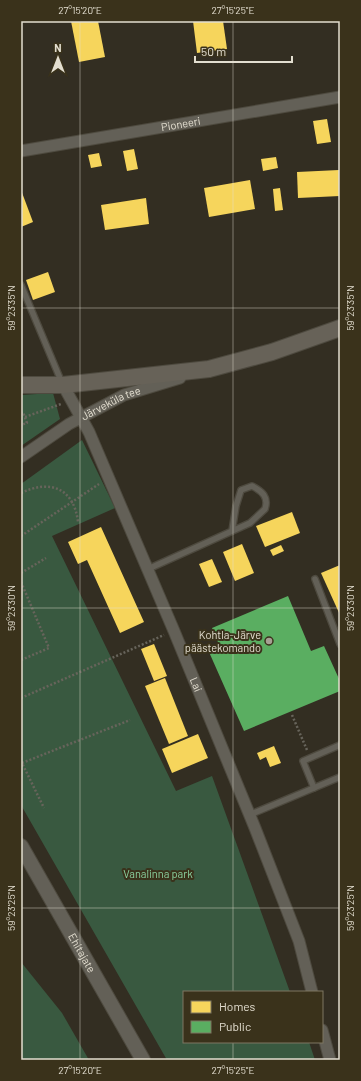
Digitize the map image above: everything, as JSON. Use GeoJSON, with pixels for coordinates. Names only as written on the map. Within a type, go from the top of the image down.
{"type":"FeatureCollection","features":[{"type":"Feature","properties":{"kind":"main road","name":"Järveküla tee"},"geometry":{"type":"LineString","coordinates":[[21,385],[63,385],[209,369],[272,352],[340,328]]}},
{"type":"Feature","properties":{"kind":"street","name":"Pioneeri"},"geometry":{"type":"LineString","coordinates":[[21,151],[340,98]]}},
{"type":"Feature","properties":{"kind":"street","name":"Järveküla tee"},"geometry":{"type":"LineString","coordinates":[[21,457],[80,417],[124,394],[209,369]]}},
{"type":"Feature","properties":{"kind":"street","name":"Lai"},"geometry":{"type":"LineString","coordinates":[[63,385],[109,477],[250,815],[299,941],[312,991]]}},
{"type":"Feature","properties":{"kind":"street","name":"Ehitajate"},"geometry":{"type":"LineString","coordinates":[[21,846],[143,1060]]}},
{"type":"Feature","properties":{"kind":"street"},"geometry":{"type":"LineString","coordinates":[[323,1034],[330,1060]]}},
{"type":"Feature","properties":{"kind":"lane"},"geometry":{"type":"LineString","coordinates":[[21,285],[63,385]]}},
{"type":"Feature","properties":{"kind":"lane"},"geometry":{"type":"LineString","coordinates":[[148,569],[250,523],[265,509],[267,504],[266,498],[262,492],[252,486],[241,490],[236,506],[232,531]]}},
{"type":"Feature","properties":{"kind":"lane"},"geometry":{"type":"LineString","coordinates":[[315,579],[340,644]]}},
{"type":"Feature","properties":{"kind":"lane"},"geometry":{"type":"LineString","coordinates":[[314,788],[303,761],[340,745]]}},
{"type":"Feature","properties":{"kind":"lane"},"geometry":{"type":"LineString","coordinates":[[250,815],[340,777]]}},
{"type":"Feature","properties":{"kind":"path"},"geometry":{"type":"LineString","coordinates":[[25,417],[61,404]]}},
{"type":"Feature","properties":{"kind":"path"},"geometry":{"type":"LineString","coordinates":[[21,413],[23,412],[27,423],[21,425]]}},
{"type":"Feature","properties":{"kind":"path"},"geometry":{"type":"LineString","coordinates":[[21,536],[109,477]]}},
{"type":"Feature","properties":{"kind":"path"},"geometry":{"type":"LineString","coordinates":[[21,493],[34,487],[56,487],[64,492],[73,502],[77,512],[78,522]]}},
{"type":"Feature","properties":{"kind":"path"},"geometry":{"type":"LineString","coordinates":[[21,573],[46,558]]}},
{"type":"Feature","properties":{"kind":"path"},"geometry":{"type":"LineString","coordinates":[[21,582],[49,648],[21,660]]}},
{"type":"Feature","properties":{"kind":"path"},"geometry":{"type":"LineString","coordinates":[[21,698],[174,630]]}},
{"type":"Feature","properties":{"kind":"path"},"geometry":{"type":"LineString","coordinates":[[292,715],[310,758]]}},
{"type":"Feature","properties":{"kind":"path"},"geometry":{"type":"LineString","coordinates":[[44,808],[22,762],[130,720]]}},
{"type":"Feature","properties":{"kind":"green space"},"geometry":{"type":"Polygon","coordinates":[[[53,393],[60,419],[21,446],[21,395],[53,393]]]}},
{"type":"Feature","properties":{"kind":"green space","name":"Vanalinna park"},"geometry":{"type":"Polygon","coordinates":[[[82,440],[115,508],[52,536],[176,791],[212,776],[290,991],[183,991],[183,1043],[309,1043],[315,1060],[167,1060],[21,805],[21,484],[82,440]]]}},
{"type":"Feature","properties":{"kind":"green space"},"geometry":{"type":"Polygon","coordinates":[[[21,962],[62,1013],[89,1060],[21,1060],[21,962]]]}},
{"type":"Feature","properties":{"kind":"building: Homes"},"geometry":{"type":"Polygon","coordinates":[[[71,21],[98,21],[105,57],[79,62],[71,21]]]}},
{"type":"Feature","properties":{"kind":"building: Homes"},"geometry":{"type":"Polygon","coordinates":[[[193,21],[223,21],[227,49],[197,53],[193,21]]]}},
{"type":"Feature","properties":{"kind":"building: Homes"},"geometry":{"type":"Polygon","coordinates":[[[327,119],[331,142],[317,144],[313,121],[327,119]]]}},
{"type":"Feature","properties":{"kind":"building: Homes"},"geometry":{"type":"Polygon","coordinates":[[[134,149],[138,169],[127,171],[123,151],[134,149]]]}},
{"type":"Feature","properties":{"kind":"building: Homes"},"geometry":{"type":"Polygon","coordinates":[[[99,153],[102,166],[91,168],[88,155],[99,153]]]}},
{"type":"Feature","properties":{"kind":"building: Homes"},"geometry":{"type":"Polygon","coordinates":[[[276,157],[278,168],[263,171],[261,159],[276,157]]]}},
{"type":"Feature","properties":{"kind":"building: Homes"},"geometry":{"type":"Polygon","coordinates":[[[339,170],[340,196],[298,198],[297,172],[339,170]]]}},
{"type":"Feature","properties":{"kind":"building: Homes"},"geometry":{"type":"Polygon","coordinates":[[[250,180],[255,209],[209,217],[204,188],[250,180]]]}},
{"type":"Feature","properties":{"kind":"building: Homes"},"geometry":{"type":"Polygon","coordinates":[[[280,188],[283,210],[275,211],[273,189],[280,188]]]}},
{"type":"Feature","properties":{"kind":"building: Homes"},"geometry":{"type":"Polygon","coordinates":[[[21,190],[33,222],[21,227],[21,190]]]}},
{"type":"Feature","properties":{"kind":"building: Homes"},"geometry":{"type":"Polygon","coordinates":[[[146,198],[149,224],[105,230],[101,205],[146,198]]]}},
{"type":"Feature","properties":{"kind":"building: Homes"},"geometry":{"type":"Polygon","coordinates":[[[48,272],[55,292],[33,300],[26,280],[48,272]]]}},
{"type":"Feature","properties":{"kind":"building: Homes"},"geometry":{"type":"Polygon","coordinates":[[[292,512],[300,533],[265,547],[256,526],[292,512]]]}},
{"type":"Feature","properties":{"kind":"building: Homes"},"geometry":{"type":"Polygon","coordinates":[[[101,527],[144,622],[120,633],[87,560],[78,564],[68,542],[101,527]]]}},
{"type":"Feature","properties":{"kind":"building: Homes"},"geometry":{"type":"Polygon","coordinates":[[[242,544],[254,573],[235,581],[223,552],[242,544]]]}},
{"type":"Feature","properties":{"kind":"building: Homes"},"geometry":{"type":"Polygon","coordinates":[[[281,545],[284,551],[273,556],[270,550],[281,545]]]}},
{"type":"Feature","properties":{"kind":"building: Homes"},"geometry":{"type":"Polygon","coordinates":[[[212,559],[222,582],[209,587],[199,564],[212,559]]]}},
{"type":"Feature","properties":{"kind":"building: Homes"},"geometry":{"type":"Polygon","coordinates":[[[340,565],[340,615],[321,573],[340,565]]]}},
{"type":"Feature","properties":{"kind":"building: Homes"},"geometry":{"type":"Polygon","coordinates":[[[154,644],[167,676],[154,681],[141,649],[154,644]]]}},
{"type":"Feature","properties":{"kind":"building: Homes"},"geometry":{"type":"Polygon","coordinates":[[[165,678],[188,736],[169,744],[145,686],[165,678]]]}},
{"type":"Feature","properties":{"kind":"building: Homes"},"geometry":{"type":"Polygon","coordinates":[[[198,734],[208,758],[172,773],[162,749],[198,734]]]}},
{"type":"Feature","properties":{"kind":"building: Homes"},"geometry":{"type":"Polygon","coordinates":[[[274,746],[281,763],[270,767],[266,757],[260,760],[257,753],[274,746]]]}},
{"type":"Feature","properties":{"kind":"building: Public"},"geometry":{"type":"Polygon","coordinates":[[[288,596],[311,651],[324,646],[340,681],[340,691],[244,731],[209,652],[220,647],[212,628],[288,596]]]}},
{"type":"Feature","properties":{"kind":"place","name":"Kohtla-Järve päästekomando"},"geometry":{"type":"Point","coordinates":[269,641]}}]}
